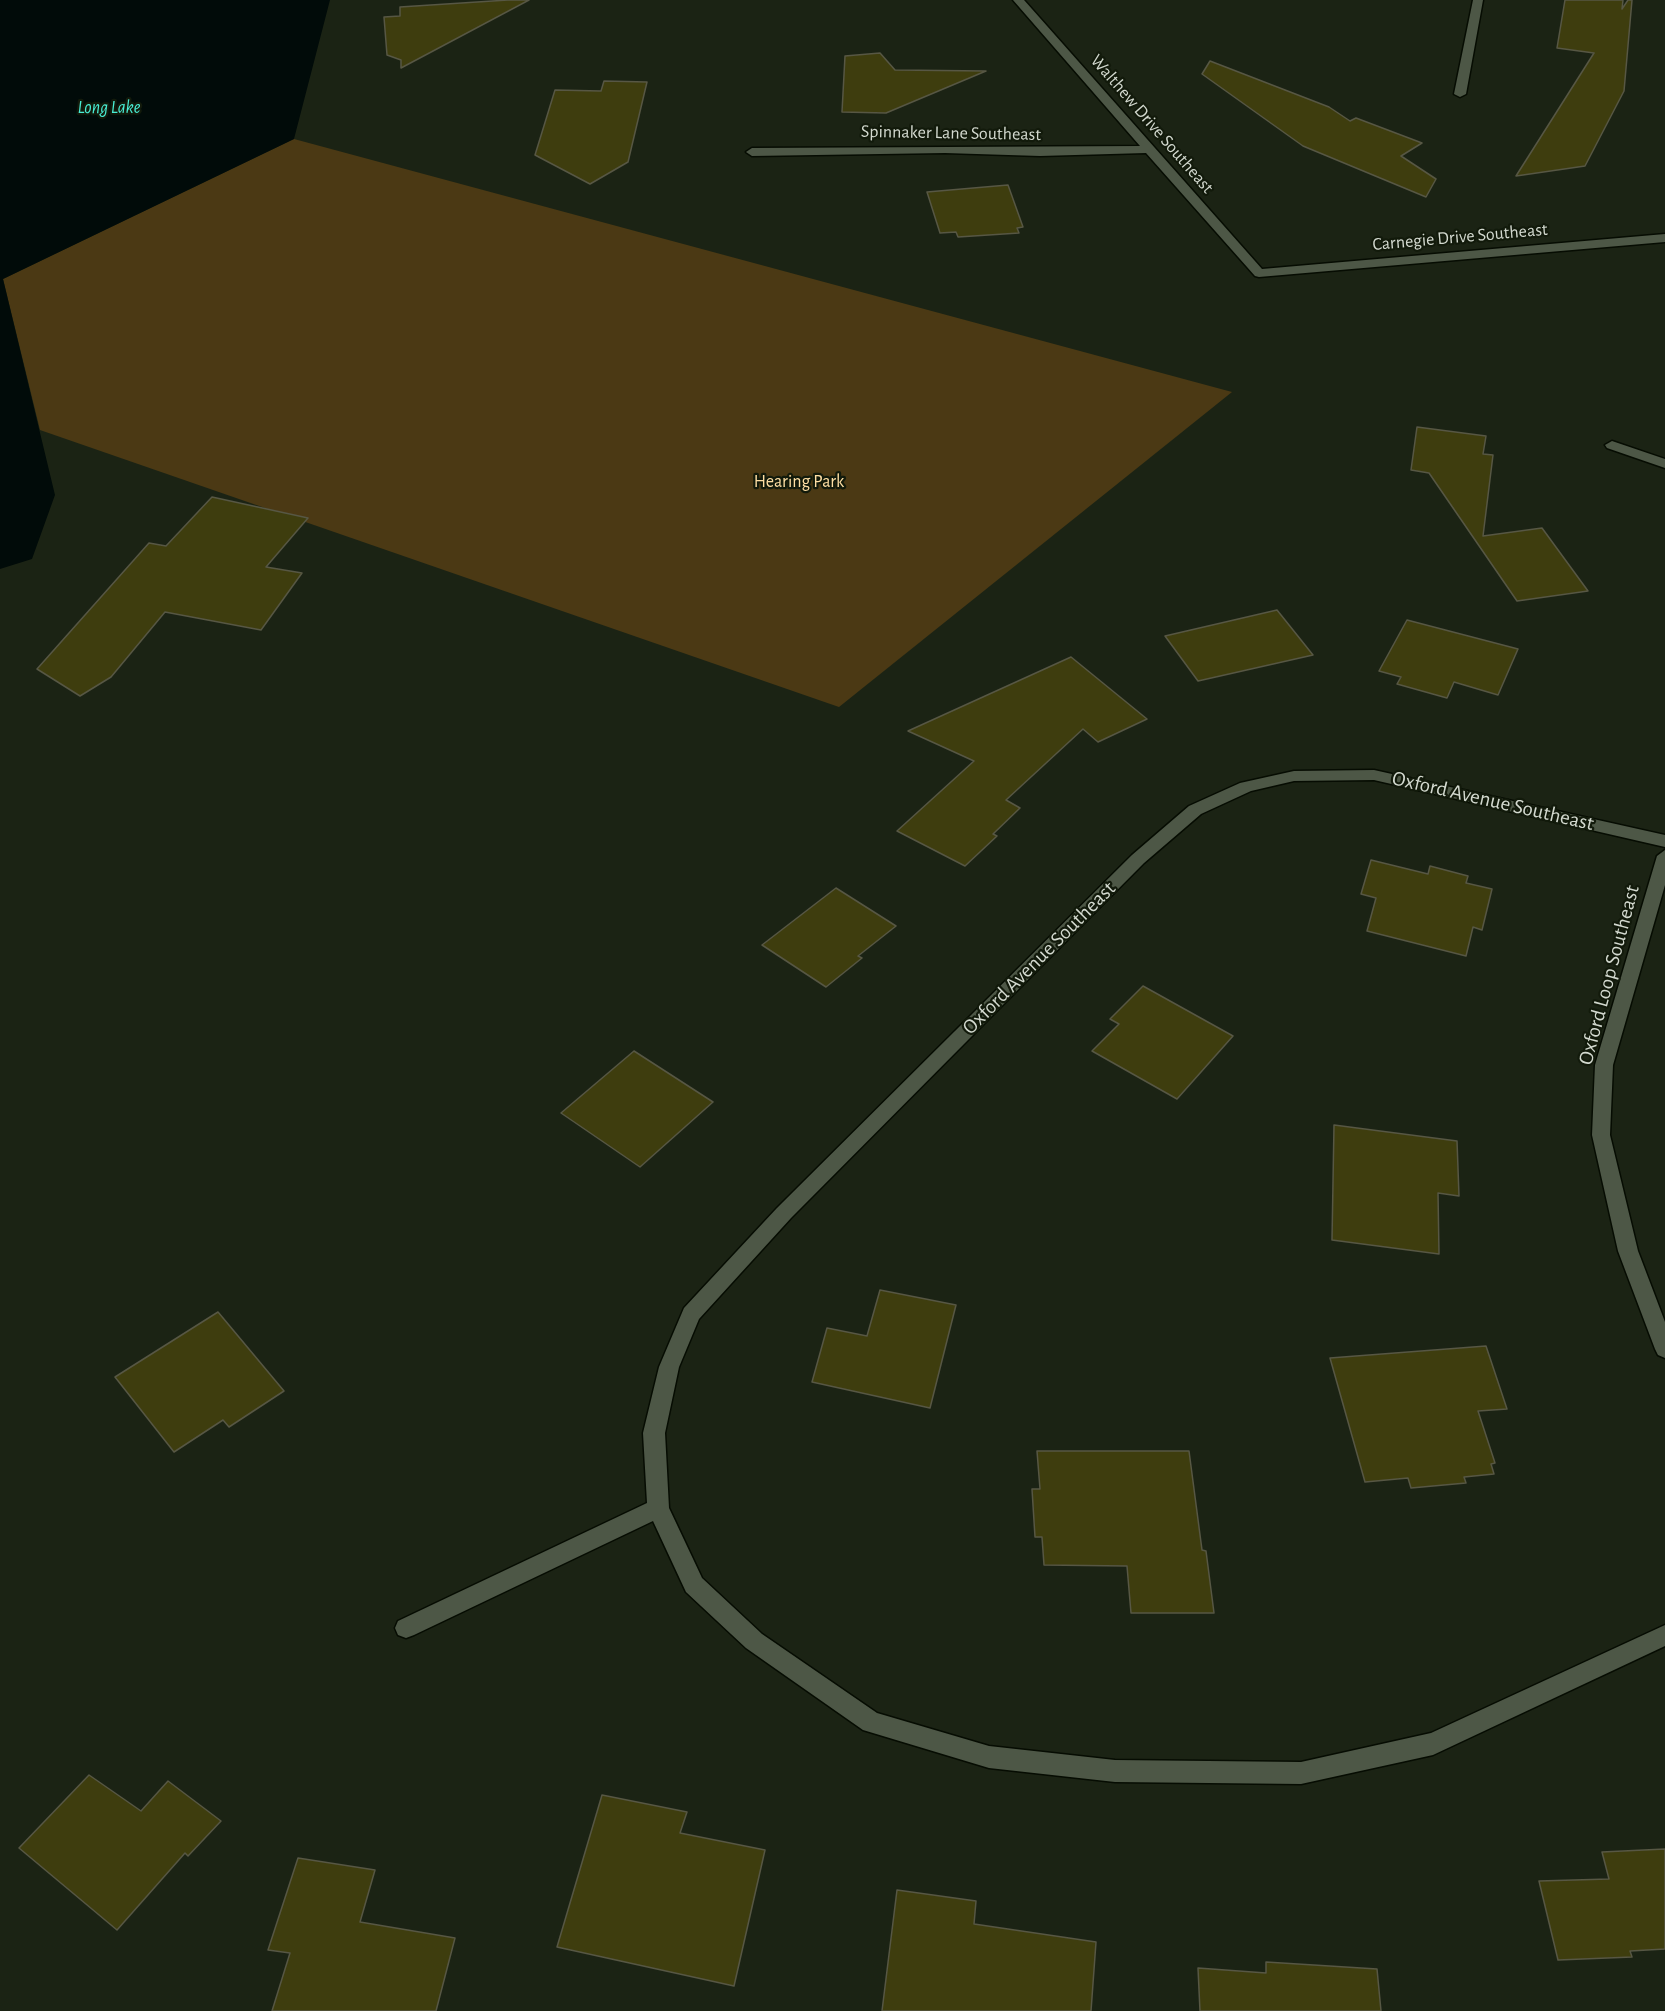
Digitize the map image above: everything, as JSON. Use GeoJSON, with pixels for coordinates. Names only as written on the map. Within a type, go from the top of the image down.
{"type":"FeatureCollection","features":[{"type":"Feature","properties":{"kind":"street","name":"Walthew Drive Southeast"},"geometry":{"type":"LineString","coordinates":[[1018,0],[1259,273]]}},
{"type":"Feature","properties":{"kind":"street"},"geometry":{"type":"LineString","coordinates":[[1460,94],[1478,0]]}},
{"type":"Feature","properties":{"kind":"street","name":"Spinnaker Lane Southeast"},"geometry":{"type":"LineString","coordinates":[[752,152],[945,149],[1040,152],[1150,149]]}},
{"type":"Feature","properties":{"kind":"street","name":"Carnegie Drive Southeast"},"geometry":{"type":"LineString","coordinates":[[1259,273],[1665,238]]}},
{"type":"Feature","properties":{"kind":"street"},"geometry":{"type":"LineString","coordinates":[[1612,444],[1665,464]]}},
{"type":"Feature","properties":{"kind":"street","name":"Oxford Avenue Southeast"},"geometry":{"type":"LineString","coordinates":[[1665,841],[1374,774],[1294,776],[1246,787],[1195,810],[1104,892],[784,1213],[691,1314],[669,1366],[654,1433],[658,1508],[694,1585],[754,1641],[871,1722],[989,1757],[1115,1771],[1301,1773],[1433,1744],[1665,1635]]}},
{"type":"Feature","properties":{"kind":"street","name":"Oxford Loop Southeast"},"geometry":{"type":"LineString","coordinates":[[1665,856],[1604,1065],[1601,1135],[1628,1251],[1665,1349]]}},
{"type":"Feature","properties":{"kind":"street"},"geometry":{"type":"LineString","coordinates":[[406,1628],[658,1508]]}},
{"type":"Feature","properties":{"kind":"green space","name":"Hearing Park"},"geometry":{"type":"Polygon","coordinates":[[[294,139],[1232,392],[839,707],[40,430],[3,279],[294,139]]]}},
{"type":"Feature","properties":{"kind":"water","name":"Long Lake"},"geometry":{"type":"Polygon","coordinates":[[[0,0],[330,0],[294,139],[3,279],[55,495],[32,559],[0,569],[0,0]]]}},
{"type":"Feature","properties":{"kind":"building"},"geometry":{"type":"Polygon","coordinates":[[[529,0],[401,68],[401,60],[387,55],[384,17],[400,16],[400,7],[529,0]]]}},
{"type":"Feature","properties":{"kind":"building"},"geometry":{"type":"Polygon","coordinates":[[[1565,0],[1623,0],[1622,9],[1628,0],[1632,0],[1624,91],[1585,166],[1516,176],[1594,53],[1557,48],[1565,0]]]}},
{"type":"Feature","properties":{"kind":"building"},"geometry":{"type":"Polygon","coordinates":[[[880,53],[895,70],[986,71],[886,113],[842,112],[845,56],[880,53]]]}},
{"type":"Feature","properties":{"kind":"building"},"geometry":{"type":"Polygon","coordinates":[[[1210,61],[1329,107],[1350,121],[1356,118],[1422,143],[1401,156],[1436,179],[1426,197],[1303,146],[1202,74],[1210,61]]]}},
{"type":"Feature","properties":{"kind":"building"},"geometry":{"type":"Polygon","coordinates":[[[604,81],[647,82],[628,162],[590,184],[535,155],[555,90],[601,91],[604,81]]]}},
{"type":"Feature","properties":{"kind":"building"},"geometry":{"type":"Polygon","coordinates":[[[1008,185],[1023,227],[1017,228],[1019,233],[958,237],[956,232],[940,233],[927,192],[1008,185]]]}},
{"type":"Feature","properties":{"kind":"building"},"geometry":{"type":"Polygon","coordinates":[[[1417,427],[1486,436],[1483,454],[1493,455],[1483,536],[1542,528],[1588,591],[1517,601],[1429,473],[1411,470],[1417,427]]]}},
{"type":"Feature","properties":{"kind":"building"},"geometry":{"type":"Polygon","coordinates":[[[212,497],[308,518],[266,567],[302,573],[261,630],[165,612],[111,677],[80,696],[37,669],[149,543],[166,546],[212,497]]]}},
{"type":"Feature","properties":{"kind":"building"},"geometry":{"type":"Polygon","coordinates":[[[1277,610],[1313,655],[1198,681],[1165,636],[1277,610]]]}},
{"type":"Feature","properties":{"kind":"building"},"geometry":{"type":"Polygon","coordinates":[[[1407,620],[1518,649],[1498,695],[1454,682],[1447,698],[1397,684],[1401,677],[1379,671],[1407,620]]]}},
{"type":"Feature","properties":{"kind":"building"},"geometry":{"type":"Polygon","coordinates":[[[1071,657],[1147,719],[1098,742],[1083,729],[1006,800],[1020,808],[993,834],[997,836],[965,866],[897,831],[974,761],[908,731],[1071,657]]]}},
{"type":"Feature","properties":{"kind":"building"},"geometry":{"type":"Polygon","coordinates":[[[1371,860],[1428,874],[1430,866],[1468,876],[1466,883],[1492,889],[1482,930],[1473,927],[1466,956],[1367,931],[1376,898],[1361,894],[1371,860]]]}},
{"type":"Feature","properties":{"kind":"building"},"geometry":{"type":"Polygon","coordinates":[[[836,888],[896,926],[858,956],[862,958],[826,987],[762,945],[836,888]]]}},
{"type":"Feature","properties":{"kind":"building"},"geometry":{"type":"Polygon","coordinates":[[[1143,986],[1233,1036],[1177,1099],[1092,1051],[1119,1024],[1110,1019],[1143,986]]]}},
{"type":"Feature","properties":{"kind":"building"},"geometry":{"type":"Polygon","coordinates":[[[634,1051],[713,1102],[640,1167],[561,1113],[634,1051]]]}},
{"type":"Feature","properties":{"kind":"building"},"geometry":{"type":"Polygon","coordinates":[[[1334,1125],[1457,1141],[1459,1196],[1438,1193],[1439,1254],[1332,1240],[1334,1125]]]}},
{"type":"Feature","properties":{"kind":"building"},"geometry":{"type":"Polygon","coordinates":[[[880,1290],[956,1305],[930,1408],[812,1382],[827,1328],[867,1336],[880,1290]]]}},
{"type":"Feature","properties":{"kind":"building"},"geometry":{"type":"Polygon","coordinates":[[[218,1312],[284,1391],[229,1427],[223,1420],[174,1452],[115,1377],[218,1312]]]}},
{"type":"Feature","properties":{"kind":"building"},"geometry":{"type":"Polygon","coordinates":[[[1486,1346],[1507,1409],[1478,1411],[1495,1463],[1491,1464],[1494,1474],[1464,1477],[1466,1483],[1411,1488],[1408,1478],[1365,1482],[1330,1358],[1486,1346]]]}},
{"type":"Feature","properties":{"kind":"building"},"geometry":{"type":"Polygon","coordinates":[[[1037,1451],[1189,1451],[1202,1550],[1206,1551],[1214,1613],[1131,1613],[1127,1566],[1044,1565],[1042,1537],[1035,1537],[1032,1489],[1040,1489],[1037,1451]]]}},
{"type":"Feature","properties":{"kind":"building"},"geometry":{"type":"Polygon","coordinates":[[[89,1775],[141,1811],[168,1781],[221,1821],[188,1856],[185,1853],[117,1930],[19,1848],[89,1775]]]}},
{"type":"Feature","properties":{"kind":"building"},"geometry":{"type":"Polygon","coordinates":[[[602,1795],[687,1812],[680,1833],[765,1850],[734,1986],[557,1947],[602,1795]]]}},
{"type":"Feature","properties":{"kind":"building"},"geometry":{"type":"Polygon","coordinates":[[[1665,1849],[1665,1949],[1630,1951],[1632,1957],[1558,1960],[1539,1881],[1609,1879],[1602,1852],[1665,1849]]]}},
{"type":"Feature","properties":{"kind":"building"},"geometry":{"type":"Polygon","coordinates":[[[298,1858],[375,1870],[360,1922],[455,1938],[436,2011],[272,2011],[290,1953],[268,1950],[298,1858]]]}},
{"type":"Feature","properties":{"kind":"building"},"geometry":{"type":"Polygon","coordinates":[[[897,1890],[976,1901],[974,1924],[1096,1942],[1091,2011],[882,2011],[897,1890]]]}},
{"type":"Feature","properties":{"kind":"building"},"geometry":{"type":"Polygon","coordinates":[[[1266,1962],[1377,1969],[1381,2011],[1200,2011],[1198,1968],[1266,1973],[1266,1962]]]}}]}
